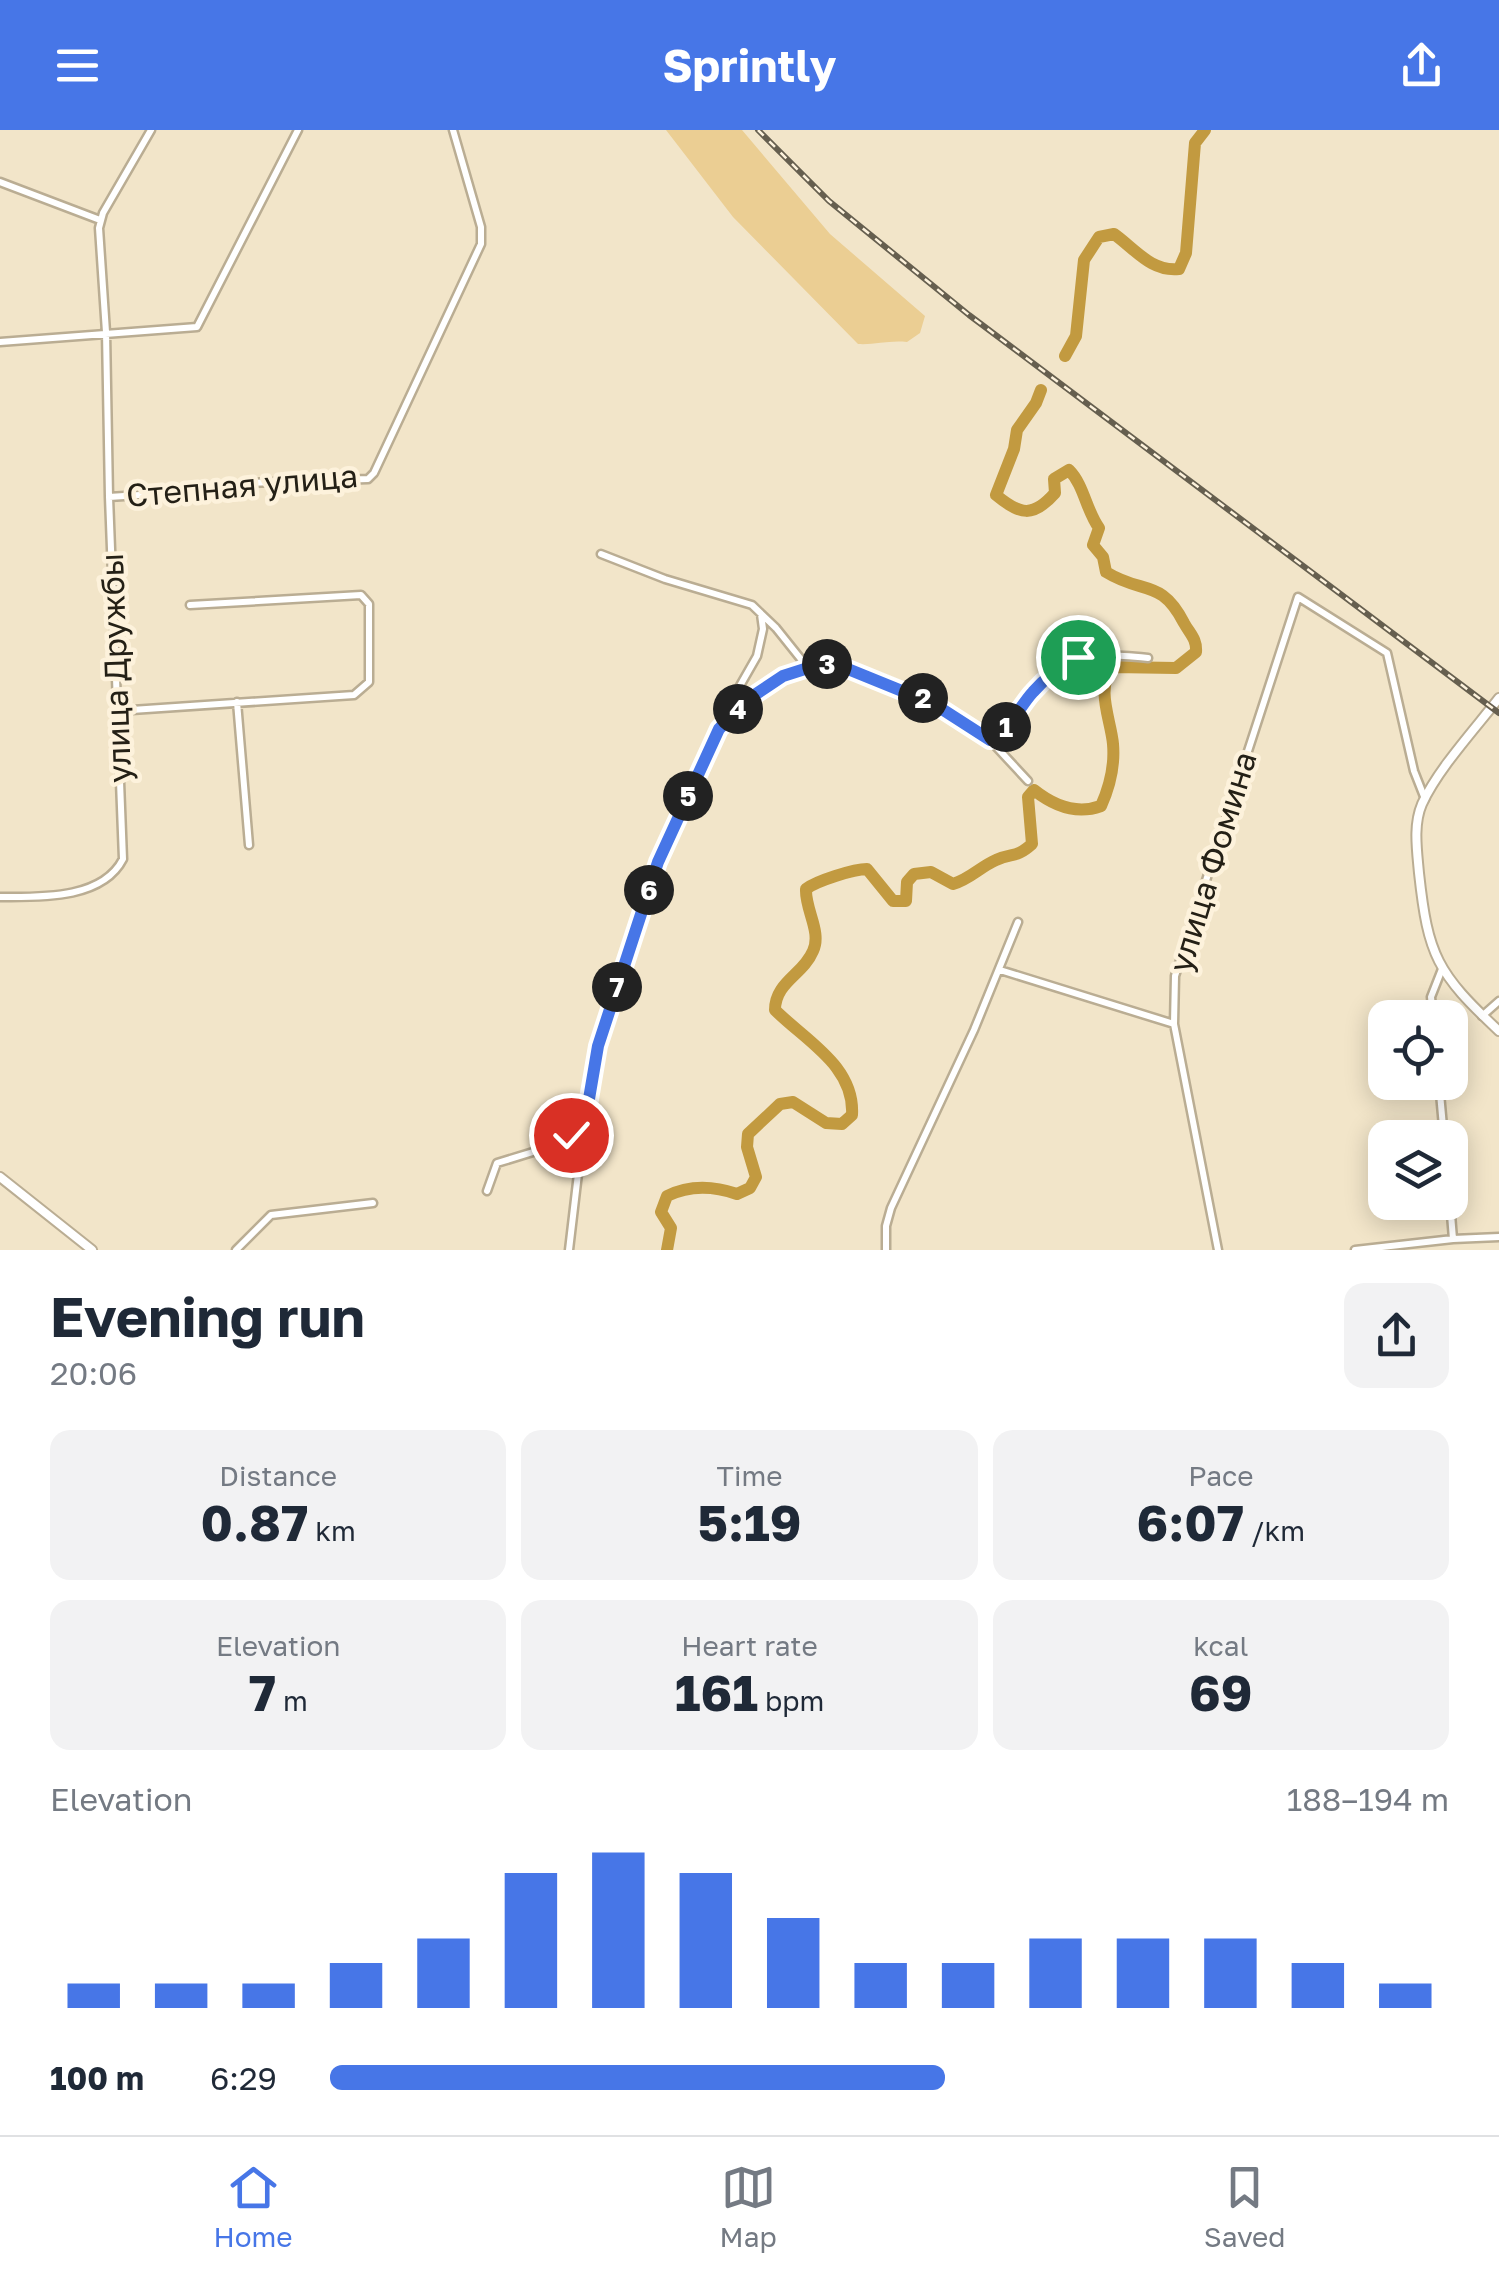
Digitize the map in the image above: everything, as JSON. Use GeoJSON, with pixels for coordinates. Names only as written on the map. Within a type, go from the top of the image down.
{"type":"FeatureCollection","features":[{"type":"Feature","properties":{"kind":"street"},"geometry":{"type":"LineString","coordinates":[[0,182],[100,220],[152,130]]}},
{"type":"Feature","properties":{"kind":"street"},"geometry":{"type":"LineString","coordinates":[[0,342],[197,327],[298,130]]}},
{"type":"Feature","properties":{"kind":"street","name":"Степная улица"},"geometry":{"type":"LineString","coordinates":[[109,498],[216,490],[250,483],[368,479],[374,473],[481,244],[480,227],[453,130]]}},
{"type":"Feature","properties":{"kind":"street","name":"улица Дружбы"},"geometry":{"type":"LineString","coordinates":[[0,898],[57,896],[84,889],[110,877],[123,859],[100,220]]}},
{"type":"Feature","properties":{"kind":"street"},"geometry":{"type":"LineString","coordinates":[[601,554],[665,579],[744,602],[776,628],[808,668]]}},
{"type":"Feature","properties":{"kind":"street"},"geometry":{"type":"LineString","coordinates":[[117,711],[354,695],[369,682],[369,604],[355,593],[190,605]]}},
{"type":"Feature","properties":{"kind":"street","name":"улица Фомина"},"geometry":{"type":"LineString","coordinates":[[1218,1250],[1174,1024],[1174,990],[1178,960],[1298,597],[1387,653],[1424,800]]}},
{"type":"Feature","properties":{"kind":"street"},"geometry":{"type":"LineString","coordinates":[[569,1250],[598,1046],[658,862],[732,700],[757,656],[763,629],[761,614]]}},
{"type":"Feature","properties":{"kind":"street"},"geometry":{"type":"LineString","coordinates":[[990,740],[1000,735],[1032,692],[1067,663],[1089,654],[1148,658]]}},
{"type":"Feature","properties":{"kind":"street"},"geometry":{"type":"LineString","coordinates":[[719,729],[766,684],[828,664],[861,672],[934,704],[990,740],[1028,780]]}},
{"type":"Feature","properties":{"kind":"street"},"geometry":{"type":"LineString","coordinates":[[1499,698],[1424,800],[1418,820],[1424,925],[1442,969],[1499,1031]]}},
{"type":"Feature","properties":{"kind":"street"},"geometry":{"type":"LineString","coordinates":[[237,702],[249,845]]}},
{"type":"Feature","properties":{"kind":"street"},"geometry":{"type":"LineString","coordinates":[[886,1250],[891,1208],[1000,970],[1018,922]]}},
{"type":"Feature","properties":{"kind":"street"},"geometry":{"type":"LineString","coordinates":[[1431,1000],[1442,969]]}},
{"type":"Feature","properties":{"kind":"street"},"geometry":{"type":"LineString","coordinates":[[1000,970],[1174,1024]]}},
{"type":"Feature","properties":{"kind":"street"},"geometry":{"type":"LineString","coordinates":[[1482,1016],[1499,1002]]}},
{"type":"Feature","properties":{"kind":"street"},"geometry":{"type":"LineString","coordinates":[[487,1191],[497,1163],[532,1152],[562,1134],[582,1140]]}},
{"type":"Feature","properties":{"kind":"street"},"geometry":{"type":"LineString","coordinates":[[0,1176],[92,1250]]}},
{"type":"Feature","properties":{"kind":"street"},"geometry":{"type":"LineString","coordinates":[[236,1250],[270,1215],[373,1203]]}},
{"type":"Feature","properties":{"kind":"street"},"geometry":{"type":"LineString","coordinates":[[1451,1220],[1453,1239]]}},
{"type":"Feature","properties":{"kind":"street"},"geometry":{"type":"LineString","coordinates":[[1356,1250],[1499,1237]]}},
{"type":"Feature","properties":{"kind":"shaded area"},"geometry":{"type":"Polygon","coordinates":[[[666,130],[742,130],[830,234],[925,316],[920,333],[907,342],[858,344],[733,217],[666,130]]]}},
{"type":"Feature","properties":{"kind":"waterway"},"geometry":{"type":"LineString","coordinates":[[1065,356],[1076,336],[1084,260],[1099,237],[1114,234],[1152,263],[1179,269],[1186,253],[1195,143],[1205,130]]}},
{"type":"Feature","properties":{"kind":"waterway"},"geometry":{"type":"LineString","coordinates":[[667,1250],[671,1228],[661,1212],[667,1196],[693,1188],[737,1194],[750,1188],[756,1177],[747,1147],[748,1134],[780,1104],[793,1102],[826,1123],[842,1124],[852,1115],[846,1082],[837,1068],[775,1010],[784,985],[808,959],[815,944],[806,889],[835,876],[867,869],[893,901],[906,901],[907,882],[914,874],[931,872],[953,884],[1032,844],[1028,797],[1034,790],[1066,807],[1083,810],[1101,806],[1113,761],[1105,704],[1108,675],[1113,667],[1176,668],[1196,652],[1193,637],[1167,599],[1106,572],[1103,557],[1093,545],[1099,528],[1069,470],[1054,479],[1055,493],[1033,510],[1019,510],[996,495],[1017,430],[1041,390]]}},
{"type":"Feature","properties":{"kind":"railway"},"geometry":{"type":"LineString","coordinates":[[758,130],[829,201],[969,315],[1499,713]]}},
{"type":"Feature","properties":{"kind":"route"},"geometry":{"type":"LineString","coordinates":[[571,1135],[582,1140],[598,1046],[658,862],[719,729],[747,700],[783,676],[838,665],[934,704],[990,740],[1000,735],[1032,692],[1051,674],[1078,657]]}}]}
